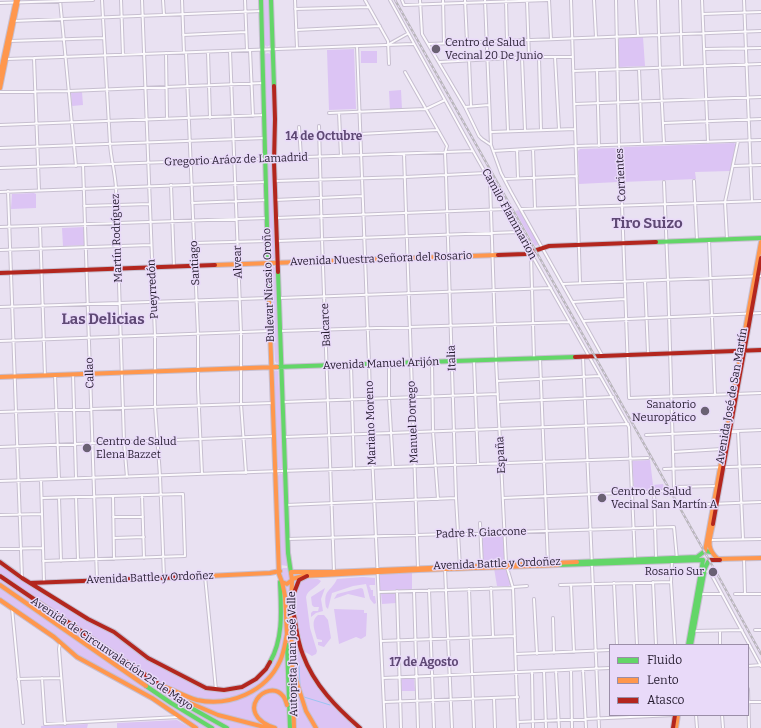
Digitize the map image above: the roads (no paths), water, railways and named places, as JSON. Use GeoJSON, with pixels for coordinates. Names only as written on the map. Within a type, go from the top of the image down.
{"type":"FeatureCollection","features":[{"type":"Feature","properties":{"kind":"main road","name":"Bulevar Nicasio Oroño"},"geometry":{"type":"LineString","coordinates":[[262,0],[270,332],[280,571]]}},
{"type":"Feature","properties":{"kind":"main road","name":"Bulevar Nicasio Oroño"},"geometry":{"type":"LineString","coordinates":[[271,0],[275,119],[275,200],[286,505],[291,571]]}},
{"type":"Feature","properties":{"kind":"main road"},"geometry":{"type":"LineString","coordinates":[[0,75],[16,1]]}},
{"type":"Feature","properties":{"kind":"main road"},"geometry":{"type":"LineString","coordinates":[[0,88],[4,59]]}},
{"type":"Feature","properties":{"kind":"main road","name":"Avenida Nuestra Señora del Rosario"},"geometry":{"type":"LineString","coordinates":[[0,273],[493,255],[531,253],[542,247],[580,244],[761,238]]}},
{"type":"Feature","properties":{"kind":"main road","name":"Avenida José de San Martín"},"geometry":{"type":"LineString","coordinates":[[757,277],[761,242]]}},
{"type":"Feature","properties":{"kind":"main road","name":"Avenida José de San Martín"},"geometry":{"type":"LineString","coordinates":[[728,431],[722,449],[721,468],[716,486],[714,504],[711,540],[709,546],[712,558],[706,561],[703,552],[714,504],[721,468],[728,431],[742,350],[761,258]]}},
{"type":"Feature","properties":{"kind":"main road","name":"Avenida Manuel Arijón"},"geometry":{"type":"LineString","coordinates":[[0,377],[761,350]]}},
{"type":"Feature","properties":{"kind":"main road","name":"Avenida Battle y Ordoñez"},"geometry":{"type":"LineString","coordinates":[[292,580],[298,577],[307,576],[418,569],[674,559],[697,557],[703,552],[711,553],[718,559],[761,558]]}},
{"type":"Feature","properties":{"kind":"main road","name":"Avenida Battle y Ordoñez"},"geometry":{"type":"LineString","coordinates":[[635,560],[656,558],[706,561],[730,559]]}},
{"type":"Feature","properties":{"kind":"main road"},"geometry":{"type":"LineString","coordinates":[[699,594],[706,561]]}},
{"type":"Feature","properties":{"kind":"main road"},"geometry":{"type":"LineString","coordinates":[[689,644],[706,561]]}},
{"type":"Feature","properties":{"kind":"main road"},"geometry":{"type":"LineString","coordinates":[[0,562],[22,578],[88,619],[114,632],[148,658],[206,688],[216,691],[227,691],[248,685],[263,674],[272,660],[277,644],[282,611],[280,580],[280,571],[285,568],[291,571],[292,580],[287,584],[280,580]]}},
{"type":"Feature","properties":{"kind":"main road","name":"Avenida Battle y Ordoñez"},"geometry":{"type":"LineString","coordinates":[[418,569],[445,569],[482,565],[506,565]]}},
{"type":"Feature","properties":{"kind":"main road","name":"Avenida Battle y Ordoñez"},"geometry":{"type":"LineString","coordinates":[[30,583],[270,573],[280,571]]}},
{"type":"Feature","properties":{"kind":"main road","name":"Avenida Battle y Ordoñez"},"geometry":{"type":"LineString","coordinates":[[291,571],[377,572]]}},
{"type":"Feature","properties":{"kind":"main road","name":"Avenida Battle y Ordoñez"},"geometry":{"type":"LineString","coordinates":[[270,573],[280,580]]}},
{"type":"Feature","properties":{"kind":"main road"},"geometry":{"type":"LineString","coordinates":[[292,599],[299,580],[307,576]]}},
{"type":"Feature","properties":{"kind":"main road","name":"Avenida de Circunvalación 25 de Mayo"},"geometry":{"type":"LineString","coordinates":[[1,577],[197,711],[227,728]]}},
{"type":"Feature","properties":{"kind":"main road","name":"Autopista Juan José Valle"},"geometry":{"type":"LineString","coordinates":[[280,580],[285,596],[290,728]]}},
{"type":"Feature","properties":{"kind":"main road","name":"Autopista Juan José Valle"},"geometry":{"type":"LineString","coordinates":[[292,580],[291,604],[294,728]]}},
{"type":"Feature","properties":{"kind":"main road","name":"Avenida de Circunvalación 25 de Mayo"},"geometry":{"type":"LineString","coordinates":[[0,585],[194,718],[212,728]]}},
{"type":"Feature","properties":{"kind":"main road"},"geometry":{"type":"LineString","coordinates":[[0,589],[14,595]]}},
{"type":"Feature","properties":{"kind":"main road"},"geometry":{"type":"LineString","coordinates":[[0,600],[54,637],[77,657],[152,698],[196,728]]}},
{"type":"Feature","properties":{"kind":"main road"},"geometry":{"type":"LineString","coordinates":[[291,604],[299,644],[309,670],[332,700],[360,728]]}},
{"type":"Feature","properties":{"kind":"main road"},"geometry":{"type":"LineString","coordinates":[[156,682],[187,697],[199,700],[222,702],[243,696],[260,686],[273,674],[282,658],[287,634]]}},
{"type":"Feature","properties":{"kind":"main road"},"geometry":{"type":"LineString","coordinates":[[292,659],[296,683],[306,711],[316,728]]}},
{"type":"Feature","properties":{"kind":"main road"},"geometry":{"type":"LineString","coordinates":[[275,728],[259,720],[254,713],[255,700],[262,693],[269,690],[275,691],[282,695],[286,702],[289,718]]}},
{"type":"Feature","properties":{"kind":"main road"},"geometry":{"type":"LineString","coordinates":[[175,696],[218,715],[268,728]]}},
{"type":"Feature","properties":{"kind":"main road"},"geometry":{"type":"LineString","coordinates":[[674,728],[677,716]]}},
{"type":"Feature","properties":{"kind":"main road"},"geometry":{"type":"LineString","coordinates":[[194,718],[207,728]]}},
{"type":"Feature","properties":{"kind":"street"},"geometry":{"type":"LineString","coordinates":[[0,3],[16,1],[93,0]]}},
{"type":"Feature","properties":{"kind":"street","name":"Martín Rodríguez"},"geometry":{"type":"LineString","coordinates":[[102,0],[110,144],[116,188],[124,442],[127,477]]}},
{"type":"Feature","properties":{"kind":"street"},"geometry":{"type":"LineString","coordinates":[[121,0],[123,55]]}},
{"type":"Feature","properties":{"kind":"street","name":"Pueyrredón"},"geometry":{"type":"LineString","coordinates":[[142,0],[154,302],[155,406],[161,495],[164,578]]}},
{"type":"Feature","properties":{"kind":"street"},"geometry":{"type":"LineString","coordinates":[[163,0],[164,15]]}},
{"type":"Feature","properties":{"kind":"street","name":"Santiago"},"geometry":{"type":"LineString","coordinates":[[182,0],[183,35],[188,86],[197,300],[198,405],[202,474]]}},
{"type":"Feature","properties":{"kind":"street"},"geometry":{"type":"LineString","coordinates":[[245,0],[247,50]]}},
{"type":"Feature","properties":{"kind":"street"},"geometry":{"type":"LineString","coordinates":[[295,0],[297,48]]}},
{"type":"Feature","properties":{"kind":"street"},"geometry":{"type":"LineString","coordinates":[[365,0],[388,41],[389,64]]}},
{"type":"Feature","properties":{"kind":"street","name":"Camilo Flammarion"},"geometry":{"type":"LineString","coordinates":[[390,0],[473,151],[629,425]]}},
{"type":"Feature","properties":{"kind":"street"},"geometry":{"type":"LineString","coordinates":[[402,0],[404,5],[443,4],[465,1],[549,0],[551,39]]}},
{"type":"Feature","properties":{"kind":"street"},"geometry":{"type":"LineString","coordinates":[[420,0],[422,34],[440,62],[479,136],[491,145]]}},
{"type":"Feature","properties":{"kind":"street"},"geometry":{"type":"LineString","coordinates":[[443,0],[444,43]]}},
{"type":"Feature","properties":{"kind":"street"},"geometry":{"type":"LineString","coordinates":[[527,0],[529,57]]}},
{"type":"Feature","properties":{"kind":"street"},"geometry":{"type":"LineString","coordinates":[[571,0],[580,244],[580,282]]}},
{"type":"Feature","properties":{"kind":"street"},"geometry":{"type":"LineString","coordinates":[[594,0],[596,37]]}},
{"type":"Feature","properties":{"kind":"street","name":"Corrientes"},"geometry":{"type":"LineString","coordinates":[[616,0],[619,145],[629,398],[672,397]]}},
{"type":"Feature","properties":{"kind":"street"},"geometry":{"type":"LineString","coordinates":[[636,0],[638,36]]}},
{"type":"Feature","properties":{"kind":"street"},"geometry":{"type":"LineString","coordinates":[[658,0],[664,143]]}},
{"type":"Feature","properties":{"kind":"street"},"geometry":{"type":"LineString","coordinates":[[680,0],[682,67]]}},
{"type":"Feature","properties":{"kind":"street"},"geometry":{"type":"LineString","coordinates":[[702,0],[708,142]]}},
{"type":"Feature","properties":{"kind":"street"},"geometry":{"type":"LineString","coordinates":[[744,0],[752,201]]}},
{"type":"Feature","properties":{"kind":"street"},"geometry":{"type":"LineString","coordinates":[[60,1],[76,166]]}},
{"type":"Feature","properties":{"kind":"street"},"geometry":{"type":"LineString","coordinates":[[465,1],[466,42]]}},
{"type":"Feature","properties":{"kind":"street"},"geometry":{"type":"LineString","coordinates":[[485,1],[491,145],[504,179],[603,356]]}},
{"type":"Feature","properties":{"kind":"street"},"geometry":{"type":"LineString","coordinates":[[506,1],[507,41]]}},
{"type":"Feature","properties":{"kind":"street"},"geometry":{"type":"LineString","coordinates":[[295,9],[369,7]]}},
{"type":"Feature","properties":{"kind":"street"},"geometry":{"type":"LineString","coordinates":[[13,20],[262,11]]}},
{"type":"Feature","properties":{"kind":"street"},"geometry":{"type":"LineString","coordinates":[[703,14],[761,12]]}},
{"type":"Feature","properties":{"kind":"street"},"geometry":{"type":"LineString","coordinates":[[296,30],[380,26]]}},
{"type":"Feature","properties":{"kind":"street"},"geometry":{"type":"LineString","coordinates":[[429,44],[761,31]]}},
{"type":"Feature","properties":{"kind":"street"},"geometry":{"type":"LineString","coordinates":[[183,35],[246,32]]}},
{"type":"Feature","properties":{"kind":"street"},"geometry":{"type":"LineString","coordinates":[[388,45],[408,34]]}},
{"type":"Feature","properties":{"kind":"street"},"geometry":{"type":"LineString","coordinates":[[8,41],[104,38]]}},
{"type":"Feature","properties":{"kind":"street"},"geometry":{"type":"LineString","coordinates":[[4,59],[413,44]]}},
{"type":"Feature","properties":{"kind":"street","name":"Mariano Moreno"},"geometry":{"type":"LineString","coordinates":[[357,46],[370,364],[369,399],[383,678],[384,728]]}},
{"type":"Feature","properties":{"kind":"street"},"geometry":{"type":"LineString","coordinates":[[704,49],[761,48]]}},
{"type":"Feature","properties":{"kind":"street"},"geometry":{"type":"LineString","coordinates":[[250,50],[253,116]]}},
{"type":"Feature","properties":{"kind":"street","name":"Alvear"},"geometry":{"type":"LineString","coordinates":[[230,51],[241,333],[241,404],[246,473]]}},
{"type":"Feature","properties":{"kind":"street"},"geometry":{"type":"LineString","coordinates":[[208,52],[210,118]]}},
{"type":"Feature","properties":{"kind":"street"},"geometry":{"type":"LineString","coordinates":[[166,53],[167,119]]}},
{"type":"Feature","properties":{"kind":"street"},"geometry":{"type":"LineString","coordinates":[[440,62],[529,57],[573,57]]}},
{"type":"Feature","properties":{"kind":"street"},"geometry":{"type":"LineString","coordinates":[[555,57],[558,129]]}},
{"type":"Feature","properties":{"kind":"street"},"geometry":{"type":"LineString","coordinates":[[34,58],[39,190]]}},
{"type":"Feature","properties":{"kind":"street"},"geometry":{"type":"LineString","coordinates":[[522,58],[525,130]]}},
{"type":"Feature","properties":{"kind":"street"},"geometry":{"type":"LineString","coordinates":[[539,58],[541,130]]}},
{"type":"Feature","properties":{"kind":"street"},"geometry":{"type":"LineString","coordinates":[[505,59],[508,131]]}},
{"type":"Feature","properties":{"kind":"street"},"geometry":{"type":"LineString","coordinates":[[469,60],[471,106]]}},
{"type":"Feature","properties":{"kind":"street"},"geometry":{"type":"LineString","coordinates":[[573,71],[761,64]]}},
{"type":"Feature","properties":{"kind":"street"},"geometry":{"type":"LineString","coordinates":[[640,69],[642,144]]}},
{"type":"Feature","properties":{"kind":"street"},"geometry":{"type":"LineString","coordinates":[[596,70],[599,146]]}},
{"type":"Feature","properties":{"kind":"street"},"geometry":{"type":"LineString","coordinates":[[360,134],[438,130],[405,72]]}},
{"type":"Feature","properties":{"kind":"street"},"geometry":{"type":"LineString","coordinates":[[0,92],[69,91],[264,83]]}},
{"type":"Feature","properties":{"kind":"street"},"geometry":{"type":"LineString","coordinates":[[575,104],[761,97]]}},
{"type":"Feature","properties":{"kind":"street"},"geometry":{"type":"LineString","coordinates":[[329,113],[426,109],[445,100]]}},
{"type":"Feature","properties":{"kind":"street"},"geometry":{"type":"LineString","coordinates":[[465,107],[489,105]]}},
{"type":"Feature","properties":{"kind":"street"},"geometry":{"type":"LineString","coordinates":[[339,113],[341,156]]}},
{"type":"Feature","properties":{"kind":"street"},"geometry":{"type":"LineString","coordinates":[[0,125],[265,115]]}},
{"type":"Feature","properties":{"kind":"street"},"geometry":{"type":"LineString","coordinates":[[664,123],[761,119]]}},
{"type":"Feature","properties":{"kind":"street","name":"Balcarce"},"geometry":{"type":"LineString","coordinates":[[319,126],[334,572]]}},
{"type":"Feature","properties":{"kind":"street"},"geometry":{"type":"LineString","coordinates":[[299,127],[301,157]]}},
{"type":"Feature","properties":{"kind":"street"},"geometry":{"type":"LineString","coordinates":[[490,132],[576,128]]}},
{"type":"Feature","properties":{"kind":"street","name":"Italia"},"geometry":{"type":"LineString","coordinates":[[438,130],[447,148],[445,153],[454,396],[456,498],[460,567]]}},
{"type":"Feature","properties":{"kind":"street"},"geometry":{"type":"LineString","coordinates":[[0,148],[266,138]]}},
{"type":"Feature","properties":{"kind":"street"},"geometry":{"type":"LineString","coordinates":[[493,151],[576,146],[761,140]]}},
{"type":"Feature","properties":{"kind":"street"},"geometry":{"type":"LineString","coordinates":[[726,239],[725,202],[738,141]]}},
{"type":"Feature","properties":{"kind":"street"},"geometry":{"type":"LineString","coordinates":[[533,149],[535,208]]}},
{"type":"Feature","properties":{"kind":"street"},"geometry":{"type":"LineString","coordinates":[[517,150],[518,178]]}},
{"type":"Feature","properties":{"kind":"street","name":"Gregorio Aráoz de Lamadrid"},"geometry":{"type":"LineString","coordinates":[[0,168],[473,151]]}},
{"type":"Feature","properties":{"kind":"street","name":"Manuel Dorrego"},"geometry":{"type":"LineString","coordinates":[[404,154],[418,569]]}},
{"type":"Feature","properties":{"kind":"street","name":"Callao"},"geometry":{"type":"LineString","coordinates":[[83,165],[97,580]]}},
{"type":"Feature","properties":{"kind":"street"},"geometry":{"type":"LineString","coordinates":[[733,166],[761,165]]}},
{"type":"Feature","properties":{"kind":"street"},"geometry":{"type":"LineString","coordinates":[[275,182],[362,178],[405,178],[486,173]]}},
{"type":"Feature","properties":{"kind":"street"},"geometry":{"type":"LineString","coordinates":[[504,179],[577,176]]}},
{"type":"Feature","properties":{"kind":"street","name":"España"},"geometry":{"type":"LineString","coordinates":[[490,181],[504,533],[506,565],[513,587],[518,728]]}},
{"type":"Feature","properties":{"kind":"street"},"geometry":{"type":"LineString","coordinates":[[694,181],[697,240]]}},
{"type":"Feature","properties":{"kind":"street"},"geometry":{"type":"LineString","coordinates":[[0,192],[266,182]]}},
{"type":"Feature","properties":{"kind":"street"},"geometry":{"type":"LineString","coordinates":[[664,182],[674,487],[716,486]]}},
{"type":"Feature","properties":{"kind":"street"},"geometry":{"type":"LineString","coordinates":[[172,185],[174,267]]}},
{"type":"Feature","properties":{"kind":"street"},"geometry":{"type":"LineString","coordinates":[[8,191],[16,446],[22,578]]}},
{"type":"Feature","properties":{"kind":"street"},"geometry":{"type":"LineString","coordinates":[[275,200],[362,196]]}},
{"type":"Feature","properties":{"kind":"street"},"geometry":{"type":"LineString","coordinates":[[192,203],[267,200]]}},
{"type":"Feature","properties":{"kind":"street"},"geometry":{"type":"LineString","coordinates":[[521,209],[761,201]]}},
{"type":"Feature","properties":{"kind":"street"},"geometry":{"type":"LineString","coordinates":[[84,206],[150,204]]}},
{"type":"Feature","properties":{"kind":"street"},"geometry":{"type":"LineString","coordinates":[[276,218],[506,209]]}},
{"type":"Feature","properties":{"kind":"street"},"geometry":{"type":"LineString","coordinates":[[0,227],[267,218]]}},
{"type":"Feature","properties":{"kind":"street"},"geometry":{"type":"LineString","coordinates":[[40,226],[45,376]]}},
{"type":"Feature","properties":{"kind":"street"},"geometry":{"type":"LineString","coordinates":[[277,241],[519,232]]}},
{"type":"Feature","properties":{"kind":"street"},"geometry":{"type":"LineString","coordinates":[[709,240],[715,395]]}},
{"type":"Feature","properties":{"kind":"street"},"geometry":{"type":"LineString","coordinates":[[194,243],[268,241]]}},
{"type":"Feature","properties":{"kind":"street"},"geometry":{"type":"LineString","coordinates":[[0,250],[151,245]]}},
{"type":"Feature","properties":{"kind":"street"},"geometry":{"type":"LineString","coordinates":[[531,253],[534,358]]}},
{"type":"Feature","properties":{"kind":"street"},"geometry":{"type":"LineString","coordinates":[[563,284],[580,282],[757,277]]}},
{"type":"Feature","properties":{"kind":"street"},"geometry":{"type":"LineString","coordinates":[[646,281],[648,355]]}},
{"type":"Feature","properties":{"kind":"street"},"geometry":{"type":"LineString","coordinates":[[279,298],[324,295],[551,288]]}},
{"type":"Feature","properties":{"kind":"street"},"geometry":{"type":"LineString","coordinates":[[0,307],[269,298]]}},
{"type":"Feature","properties":{"kind":"street"},"geometry":{"type":"LineString","coordinates":[[573,302],[625,299]]}},
{"type":"Feature","properties":{"kind":"street"},"geometry":{"type":"LineString","coordinates":[[584,321],[761,313]]}},
{"type":"Feature","properties":{"kind":"street"},"geometry":{"type":"LineString","coordinates":[[280,331],[570,322]]}},
{"type":"Feature","properties":{"kind":"street"},"geometry":{"type":"LineString","coordinates":[[0,341],[270,332]]}},
{"type":"Feature","properties":{"kind":"street"},"geometry":{"type":"LineString","coordinates":[[584,357],[591,562],[599,728]]}},
{"type":"Feature","properties":{"kind":"street"},"geometry":{"type":"LineString","coordinates":[[540,358],[548,564]]}},
{"type":"Feature","properties":{"kind":"street"},"geometry":{"type":"LineString","coordinates":[[474,361],[478,464]]}},
{"type":"Feature","properties":{"kind":"street"},"geometry":{"type":"LineString","coordinates":[[432,362],[433,431],[438,499]]}},
{"type":"Feature","properties":{"kind":"street"},"geometry":{"type":"LineString","coordinates":[[389,364],[389,398],[393,467]]}},
{"type":"Feature","properties":{"kind":"street"},"geometry":{"type":"LineString","coordinates":[[351,365],[354,469]]}},
{"type":"Feature","properties":{"kind":"street"},"geometry":{"type":"LineString","coordinates":[[73,374],[76,478]]}},
{"type":"Feature","properties":{"kind":"street"},"geometry":{"type":"LineString","coordinates":[[55,375],[58,479]]}},
{"type":"Feature","properties":{"kind":"street"},"geometry":{"type":"LineString","coordinates":[[497,381],[600,376]]}},
{"type":"Feature","properties":{"kind":"street"},"geometry":{"type":"LineString","coordinates":[[672,397],[761,393]]}},
{"type":"Feature","properties":{"kind":"street"},"geometry":{"type":"LineString","coordinates":[[283,402],[498,394]]}},
{"type":"Feature","properties":{"kind":"street"},"geometry":{"type":"LineString","coordinates":[[498,402],[613,398]]}},
{"type":"Feature","properties":{"kind":"street"},"geometry":{"type":"LineString","coordinates":[[0,412],[273,403]]}},
{"type":"Feature","properties":{"kind":"street"},"geometry":{"type":"LineString","coordinates":[[284,437],[391,432],[629,425],[635,560]]}},
{"type":"Feature","properties":{"kind":"street"},"geometry":{"type":"LineString","coordinates":[[646,435],[761,430]]}},
{"type":"Feature","properties":{"kind":"street"},"geometry":{"type":"LineString","coordinates":[[738,431],[743,539]]}},
{"type":"Feature","properties":{"kind":"street"},"geometry":{"type":"LineString","coordinates":[[0,447],[274,436]]}},
{"type":"Feature","properties":{"kind":"street"},"geometry":{"type":"LineString","coordinates":[[673,452],[722,449]]}},
{"type":"Feature","properties":{"kind":"street"},"geometry":{"type":"LineString","coordinates":[[0,482],[648,458]]}},
{"type":"Feature","properties":{"kind":"street"},"geometry":{"type":"LineString","coordinates":[[664,470],[761,466]]}},
{"type":"Feature","properties":{"kind":"street"},"geometry":{"type":"LineString","coordinates":[[41,480],[44,582]]}},
{"type":"Feature","properties":{"kind":"street"},"geometry":{"type":"LineString","coordinates":[[503,498],[667,491]]}},
{"type":"Feature","properties":{"kind":"street"},"geometry":{"type":"LineString","coordinates":[[654,492],[656,558]]}},
{"type":"Feature","properties":{"kind":"street"},"geometry":{"type":"LineString","coordinates":[[42,498],[183,494],[185,556],[43,562]]}},
{"type":"Feature","properties":{"kind":"street"},"geometry":{"type":"LineString","coordinates":[[142,495],[144,558]]}},
{"type":"Feature","properties":{"kind":"street"},"geometry":{"type":"LineString","coordinates":[[113,496],[114,559]]}},
{"type":"Feature","properties":{"kind":"street"},"geometry":{"type":"LineString","coordinates":[[76,497],[78,560]]}},
{"type":"Feature","properties":{"kind":"street"},"geometry":{"type":"LineString","coordinates":[[59,498],[61,561]]}},
{"type":"Feature","properties":{"kind":"street"},"geometry":{"type":"LineString","coordinates":[[286,505],[456,498]]}},
{"type":"Feature","properties":{"kind":"street"},"geometry":{"type":"LineString","coordinates":[[684,505],[761,502]]}},
{"type":"Feature","properties":{"kind":"street"},"geometry":{"type":"LineString","coordinates":[[0,515],[42,514]]}},
{"type":"Feature","properties":{"kind":"street"},"geometry":{"type":"LineString","coordinates":[[113,517],[143,516]]}},
{"type":"Feature","properties":{"kind":"street"},"geometry":{"type":"LineString","coordinates":[[480,523],[482,565]]}},
{"type":"Feature","properties":{"kind":"street","name":"Padre R. Giaccone"},"geometry":{"type":"LineString","coordinates":[[288,539],[674,527],[674,559]]}},
{"type":"Feature","properties":{"kind":"street"},"geometry":{"type":"LineString","coordinates":[[114,538],[144,537]]}},
{"type":"Feature","properties":{"kind":"street"},"geometry":{"type":"LineString","coordinates":[[711,540],[761,539]]}},
{"type":"Feature","properties":{"kind":"street"},"geometry":{"type":"LineString","coordinates":[[0,549],[43,548]]}},
{"type":"Feature","properties":{"kind":"street"},"geometry":{"type":"LineString","coordinates":[[674,559],[672,582],[675,644]]}},
{"type":"Feature","properties":{"kind":"street"},"geometry":{"type":"LineString","coordinates":[[744,559],[745,594]]}},
{"type":"Feature","properties":{"kind":"street"},"geometry":{"type":"LineString","coordinates":[[445,569],[452,728]]}},
{"type":"Feature","properties":{"kind":"street"},"geometry":{"type":"LineString","coordinates":[[705,571],[710,572],[761,665],[749,666]]}},
{"type":"Feature","properties":{"kind":"street"},"geometry":{"type":"LineString","coordinates":[[205,576],[216,691]]}},
{"type":"Feature","properties":{"kind":"street"},"geometry":{"type":"LineString","coordinates":[[653,582],[656,644]]}},
{"type":"Feature","properties":{"kind":"street"},"geometry":{"type":"LineString","coordinates":[[560,585],[672,582]]}},
{"type":"Feature","properties":{"kind":"street"},"geometry":{"type":"LineString","coordinates":[[614,583],[617,644]]}},
{"type":"Feature","properties":{"kind":"street"},"geometry":{"type":"LineString","coordinates":[[634,583],[637,644]]}},
{"type":"Feature","properties":{"kind":"street"},"geometry":{"type":"LineString","coordinates":[[571,585],[574,652]]}},
{"type":"Feature","properties":{"kind":"street"},"geometry":{"type":"LineString","coordinates":[[379,592],[527,586]]}},
{"type":"Feature","properties":{"kind":"street"},"geometry":{"type":"LineString","coordinates":[[491,588],[493,636]]}},
{"type":"Feature","properties":{"kind":"street"},"geometry":{"type":"LineString","coordinates":[[469,589],[474,728]]}},
{"type":"Feature","properties":{"kind":"street"},"geometry":{"type":"LineString","coordinates":[[429,590],[434,728]]}},
{"type":"Feature","properties":{"kind":"street"},"geometry":{"type":"LineString","coordinates":[[397,591],[401,728]]}},
{"type":"Feature","properties":{"kind":"street"},"geometry":{"type":"LineString","coordinates":[[414,591],[418,728]]}},
{"type":"Feature","properties":{"kind":"street"},"geometry":{"type":"LineString","coordinates":[[699,594],[721,594]]}},
{"type":"Feature","properties":{"kind":"street"},"geometry":{"type":"LineString","coordinates":[[735,594],[761,594]]}},
{"type":"Feature","properties":{"kind":"street"},"geometry":{"type":"LineString","coordinates":[[534,599],[537,654]]}},
{"type":"Feature","properties":{"kind":"street"},"geometry":{"type":"LineString","coordinates":[[12,608],[23,723]]}},
{"type":"Feature","properties":{"kind":"street"},"geometry":{"type":"LineString","coordinates":[[553,618],[554,653]]}},
{"type":"Feature","properties":{"kind":"street"},"geometry":{"type":"LineString","coordinates":[[692,631],[742,630]]}},
{"type":"Feature","properties":{"kind":"street"},"geometry":{"type":"LineString","coordinates":[[754,630],[761,630]]}},
{"type":"Feature","properties":{"kind":"street"},"geometry":{"type":"LineString","coordinates":[[720,631],[720,644]]}},
{"type":"Feature","properties":{"kind":"street"},"geometry":{"type":"LineString","coordinates":[[381,641],[515,636]]}},
{"type":"Feature","properties":{"kind":"street"},"geometry":{"type":"LineString","coordinates":[[60,643],[59,649],[65,724]]}},
{"type":"Feature","properties":{"kind":"street"},"geometry":{"type":"LineString","coordinates":[[516,654],[609,650]]}},
{"type":"Feature","properties":{"kind":"street"},"geometry":{"type":"LineString","coordinates":[[383,678],[609,668]]}},
{"type":"Feature","properties":{"kind":"street"},"geometry":{"type":"LineString","coordinates":[[571,670],[572,728]]}},
{"type":"Feature","properties":{"kind":"street"},"geometry":{"type":"LineString","coordinates":[[583,670],[586,728]]}},
{"type":"Feature","properties":{"kind":"street"},"geometry":{"type":"LineString","coordinates":[[544,671],[546,728]]}},
{"type":"Feature","properties":{"kind":"street"},"geometry":{"type":"LineString","coordinates":[[556,671],[559,728]]}},
{"type":"Feature","properties":{"kind":"street"},"geometry":{"type":"LineString","coordinates":[[532,672],[533,728]]}},
{"type":"Feature","properties":{"kind":"street"},"geometry":{"type":"LineString","coordinates":[[42,678],[45,724],[179,717]]}},
{"type":"Feature","properties":{"kind":"street"},"geometry":{"type":"LineString","coordinates":[[18,679],[61,678]]}},
{"type":"Feature","properties":{"kind":"street"},"geometry":{"type":"LineString","coordinates":[[384,702],[518,697]]}},
{"type":"Feature","properties":{"kind":"street"},"geometry":{"type":"LineString","coordinates":[[494,698],[495,728]]}},
{"type":"Feature","properties":{"kind":"street"},"geometry":{"type":"LineString","coordinates":[[749,702],[761,702]]}},
{"type":"Feature","properties":{"kind":"street"},"geometry":{"type":"LineString","coordinates":[[518,722],[614,716],[646,716]]}},
{"type":"Feature","properties":{"kind":"street"},"geometry":{"type":"LineString","coordinates":[[696,716],[697,728]]}},
{"type":"Feature","properties":{"kind":"street"},"geometry":{"type":"LineString","coordinates":[[722,716],[723,728]]}},
{"type":"Feature","properties":{"kind":"street"},"geometry":{"type":"LineString","coordinates":[[749,716],[749,728]]}},
{"type":"Feature","properties":{"kind":"waterway"},"geometry":{"type":"LineString","coordinates":[[299,665],[300,685]]}},
{"type":"Feature","properties":{"kind":"waterway"},"geometry":{"type":"LineString","coordinates":[[304,697],[330,705]]}},
{"type":"Feature","properties":{"kind":"railway"},"geometry":{"type":"LineString","coordinates":[[395,0],[713,567]]}},
{"type":"Feature","properties":{"kind":"railway"},"geometry":{"type":"LineString","coordinates":[[715,570],[761,654]]}},
{"type":"Feature","properties":{"kind":"place","name":"Centro de Salud Vecinal 20 De Junio"},"geometry":{"type":"Point","coordinates":[436,49]}},
{"type":"Feature","properties":{"kind":"place","name":"Sanatorio Neuropático"},"geometry":{"type":"Point","coordinates":[705,411]}},
{"type":"Feature","properties":{"kind":"place","name":"Centro de Salud Elena Bazzet"},"geometry":{"type":"Point","coordinates":[87,448]}},
{"type":"Feature","properties":{"kind":"place","name":"Centro de Salud Vecinal San Martín A"},"geometry":{"type":"Point","coordinates":[602,498]}},
{"type":"Feature","properties":{"kind":"place","name":"Rosario Sur"},"geometry":{"type":"Point","coordinates":[713,572]}},
{"type":"Feature","properties":{"kind":"district","name":"14 de Octubre"},"geometry":{"type":"Point","coordinates":[324,137]}},
{"type":"Feature","properties":{"kind":"district","name":"Tiro Suizo"},"geometry":{"type":"Point","coordinates":[647,224]}},
{"type":"Feature","properties":{"kind":"district","name":"Las Delicias"},"geometry":{"type":"Point","coordinates":[103,320]}},
{"type":"Feature","properties":{"kind":"district","name":"17 de Agosto"},"geometry":{"type":"Point","coordinates":[424,663]}}]}
